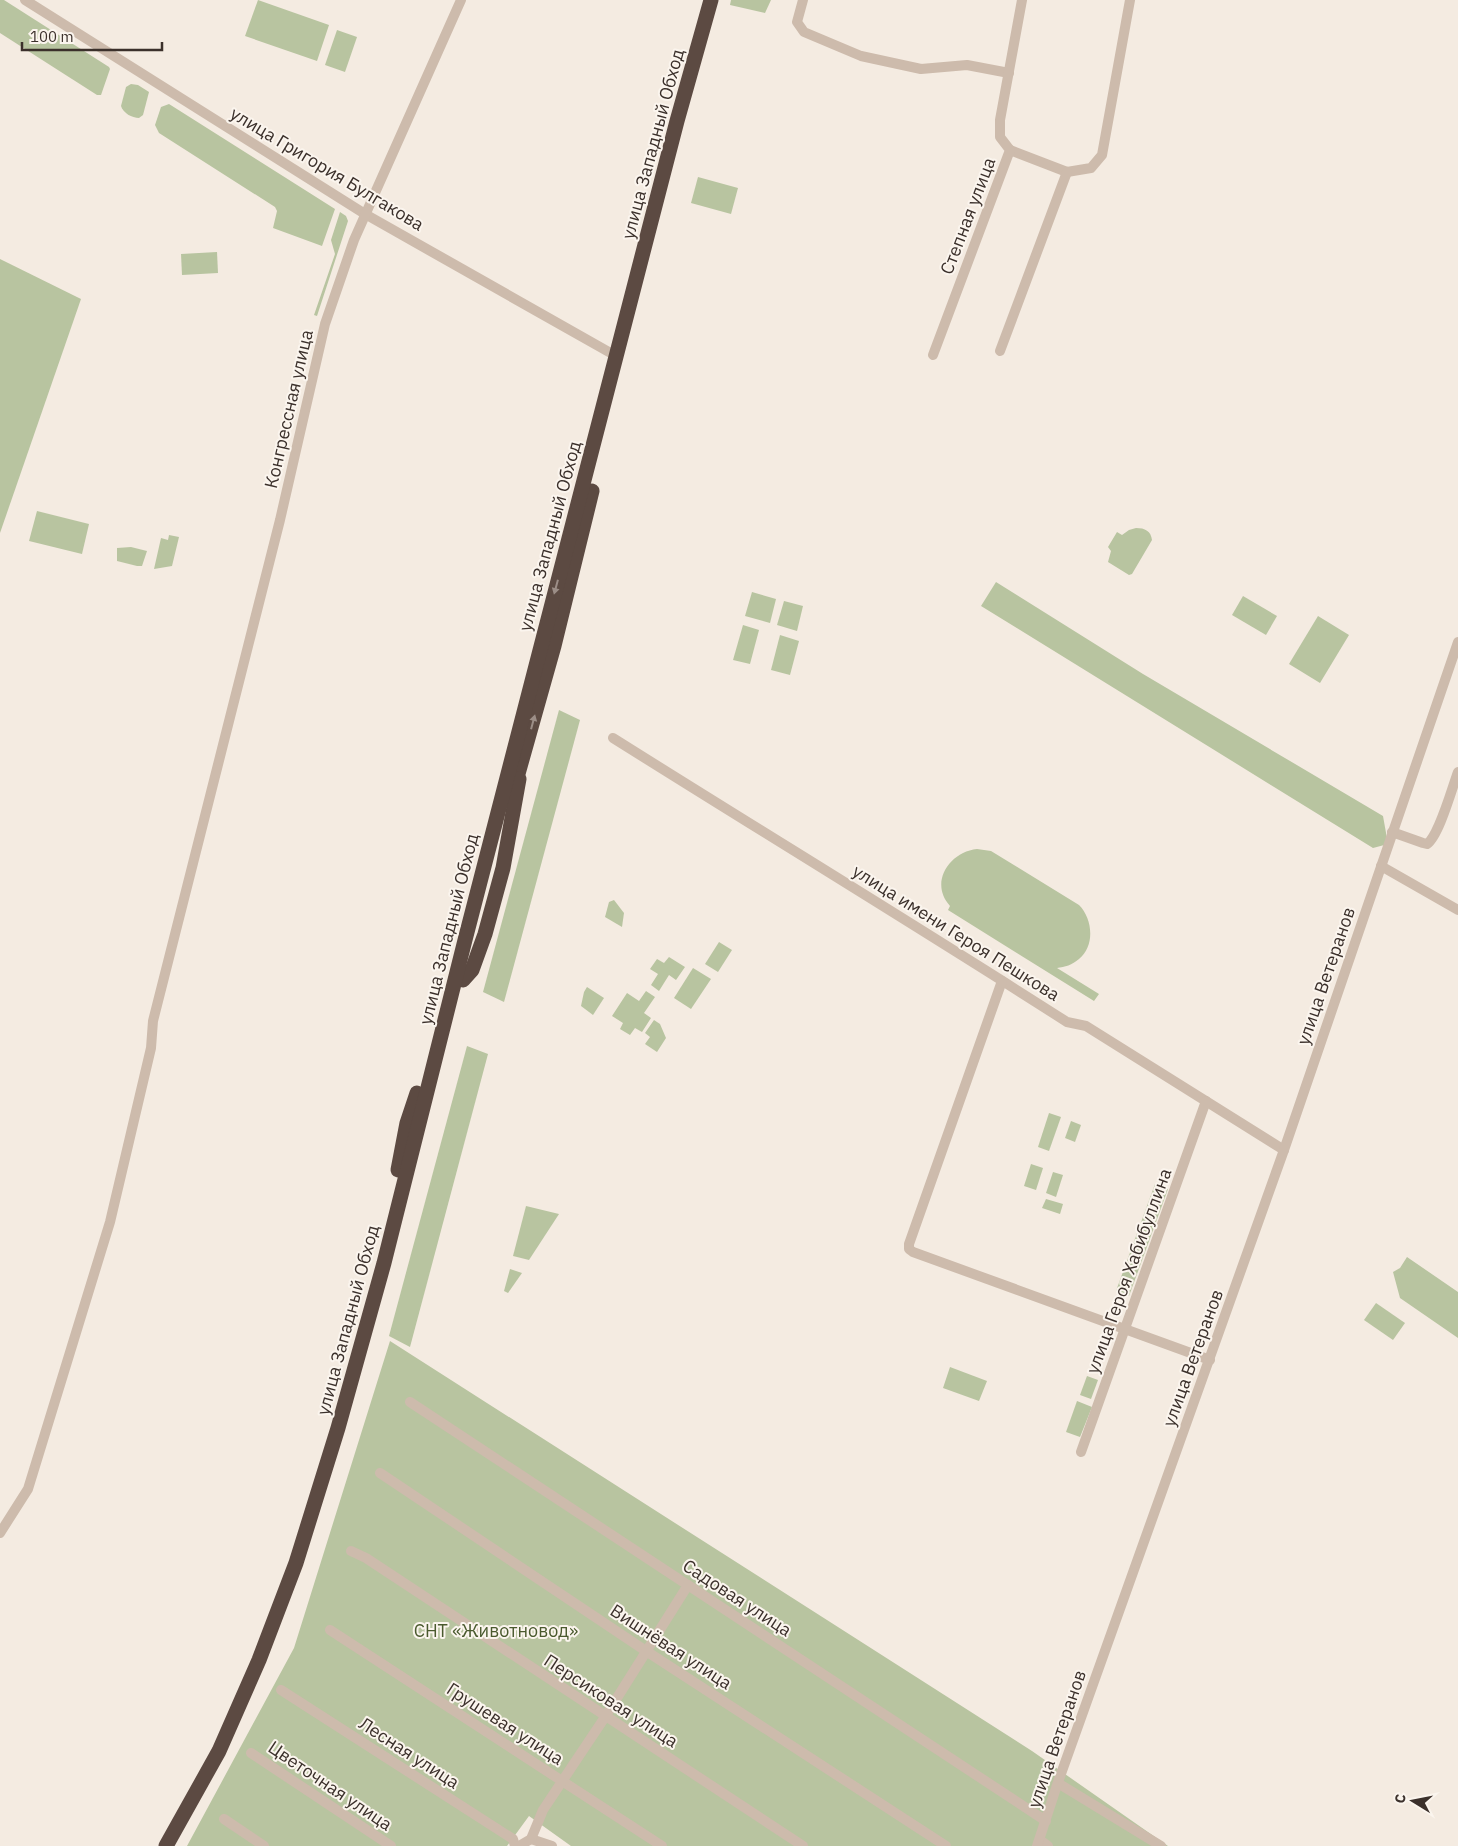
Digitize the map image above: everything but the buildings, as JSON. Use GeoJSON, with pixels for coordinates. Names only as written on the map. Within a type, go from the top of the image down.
{"type":"FeatureCollection","features":[{"type":"Feature","properties":{"kind":"highway","name":"улица Западный Обход"},"geometry":{"type":"LineString","coordinates":[[166,1846],[219,1751],[259,1660],[296,1563],[338,1428],[395,1217],[673,136],[711,0]]}},
{"type":"Feature","properties":{"kind":"highway","name":"улица Западный Обход"},"geometry":{"type":"LineString","coordinates":[[177,1846],[237,1736],[266,1663],[302,1565],[378,1309],[505,819],[554,646],[672,167],[722,0]]}},
{"type":"Feature","properties":{"kind":"street","name":"улица Григория Булгакова"},"geometry":{"type":"LineString","coordinates":[[25,0],[365,214],[616,356]]}},
{"type":"Feature","properties":{"kind":"street","name":"Конгрессная улица"},"geometry":{"type":"LineString","coordinates":[[0,1533],[28,1489],[110,1222],[150,1048],[153,1021],[280,520],[325,324],[341,274],[365,214],[461,0]]}},
{"type":"Feature","properties":{"kind":"street"},"geometry":{"type":"LineString","coordinates":[[803,0],[797,22],[804,32],[861,56],[921,69],[967,66],[1009,73]]}},
{"type":"Feature","properties":{"kind":"street","name":"Степная улица"},"geometry":{"type":"LineString","coordinates":[[933,355],[1010,150],[1000,137],[1000,120],[1022,0]]}},
{"type":"Feature","properties":{"kind":"street"},"geometry":{"type":"LineString","coordinates":[[1010,150],[1067,172],[1091,168],[1102,154],[1130,0]]}},
{"type":"Feature","properties":{"kind":"street"},"geometry":{"type":"LineString","coordinates":[[1000,351],[1067,172]]}},
{"type":"Feature","properties":{"kind":"street","name":"улица Ветеранов"},"geometry":{"type":"LineString","coordinates":[[1395,833],[1458,642]]}},
{"type":"Feature","properties":{"kind":"street","name":"улица Ветеранов"},"geometry":{"type":"LineString","coordinates":[[1046,1821],[1057,1785],[1210,1360],[1458,654]]}},
{"type":"Feature","properties":{"kind":"street","name":"улица имени Героя Пешкова"},"geometry":{"type":"LineString","coordinates":[[613,738],[1068,1022],[1086,1026],[1284,1150]]}},
{"type":"Feature","properties":{"kind":"street"},"geometry":{"type":"LineString","coordinates":[[1395,833],[1423,843],[1428,844],[1431,842],[1458,772]]}},
{"type":"Feature","properties":{"kind":"street"},"geometry":{"type":"LineString","coordinates":[[1383,867],[1458,910]]}},
{"type":"Feature","properties":{"kind":"street","name":"улица Ветеранов"},"geometry":{"type":"LineString","coordinates":[[1046,1821],[1215,1360],[1383,867]]}},
{"type":"Feature","properties":{"kind":"street"},"geometry":{"type":"LineString","coordinates":[[1002,981],[912,1235],[910,1248],[913,1252],[1210,1360]]}},
{"type":"Feature","properties":{"kind":"street","name":"улица Героя Хабибуллина"},"geometry":{"type":"LineString","coordinates":[[1080,1452],[1126,1329],[1206,1101]]}},
{"type":"Feature","properties":{"kind":"street","name":"Садовая улица"},"geometry":{"type":"LineString","coordinates":[[410,1402],[1046,1821]]}},
{"type":"Feature","properties":{"kind":"street","name":"Вишнёвая улица"},"geometry":{"type":"LineString","coordinates":[[380,1473],[646,1651],[946,1846]]}},
{"type":"Feature","properties":{"kind":"street","name":"Персиковая улица"},"geometry":{"type":"LineString","coordinates":[[351,1551],[366,1558],[802,1846]]}},
{"type":"Feature","properties":{"kind":"street"},"geometry":{"type":"LineString","coordinates":[[517,1846],[531,1839],[543,1810],[605,1717],[688,1585]]}},
{"type":"Feature","properties":{"kind":"street","name":"Грушевая улица"},"geometry":{"type":"LineString","coordinates":[[330,1630],[662,1846]]}},
{"type":"Feature","properties":{"kind":"street","name":"Лесная улица"},"geometry":{"type":"LineString","coordinates":[[281,1690],[513,1838],[517,1846]]}},
{"type":"Feature","properties":{"kind":"street","name":"Цветочная улица"},"geometry":{"type":"LineString","coordinates":[[251,1753],[390,1846]]}},
{"type":"Feature","properties":{"kind":"street"},"geometry":{"type":"LineString","coordinates":[[1060,1785],[1161,1846]]}},
{"type":"Feature","properties":{"kind":"street"},"geometry":{"type":"LineString","coordinates":[[224,1819],[264,1846]]}},
{"type":"Feature","properties":{"kind":"street"},"geometry":{"type":"LineString","coordinates":[[1042,1844],[1046,1821]]}},
{"type":"Feature","properties":{"kind":"street"},"geometry":{"type":"LineString","coordinates":[[531,1839],[552,1846]]}},
{"type":"Feature","properties":{"kind":"green space"},"geometry":{"type":"Polygon","coordinates":[[[0,0],[4,0],[109,67],[110,69],[101,95],[97,95],[0,33],[0,0]]]}},
{"type":"Feature","properties":{"kind":"green space"},"geometry":{"type":"Polygon","coordinates":[[[258,0],[329,25],[317,61],[245,36],[258,0]]]}},
{"type":"Feature","properties":{"kind":"green space"},"geometry":{"type":"Polygon","coordinates":[[[731,0],[771,0],[765,13],[730,5],[731,0]]]}},
{"type":"Feature","properties":{"kind":"green space"},"geometry":{"type":"Polygon","coordinates":[[[337,30],[357,37],[345,72],[325,65],[337,30]]]}},
{"type":"Feature","properties":{"kind":"green space"},"geometry":{"type":"Polygon","coordinates":[[[131,84],[138,85],[149,92],[143,115],[139,118],[128,115],[121,106],[126,87],[131,84]]]}},
{"type":"Feature","properties":{"kind":"green space"},"geometry":{"type":"Polygon","coordinates":[[[169,104],[335,209],[322,246],[273,228],[277,211],[275,207],[159,133],[155,125],[161,107],[169,104]]]}},
{"type":"Feature","properties":{"kind":"green space"},"geometry":{"type":"Polygon","coordinates":[[[698,177],[738,188],[731,214],[691,203],[698,177]]]}},
{"type":"Feature","properties":{"kind":"green space"},"geometry":{"type":"Polygon","coordinates":[[[340,212],[346,216],[348,221],[317,316],[314,315],[335,254],[331,240],[340,212]]]}},
{"type":"Feature","properties":{"kind":"green space"},"geometry":{"type":"Polygon","coordinates":[[[217,252],[218,273],[182,275],[181,254],[217,252]]]}},
{"type":"Feature","properties":{"kind":"green space"},"geometry":{"type":"Polygon","coordinates":[[[0,259],[81,299],[0,533],[0,259]]]}},
{"type":"Feature","properties":{"kind":"green space"},"geometry":{"type":"Polygon","coordinates":[[[37,511],[89,524],[82,554],[29,541],[37,511]]]}},
{"type":"Feature","properties":{"kind":"green space"},"geometry":{"type":"Polygon","coordinates":[[[1136,528],[1147,531],[1152,540],[1132,574],[1129,575],[1108,562],[1111,551],[1108,547],[1117,532],[1122,535],[1136,528]]]}},
{"type":"Feature","properties":{"kind":"green space"},"geometry":{"type":"Polygon","coordinates":[[[169,535],[179,537],[172,566],[154,569],[161,538],[168,540],[169,535]]]}},
{"type":"Feature","properties":{"kind":"green space"},"geometry":{"type":"Polygon","coordinates":[[[131,547],[147,551],[142,566],[117,561],[117,548],[131,547]]]}},
{"type":"Feature","properties":{"kind":"green space"},"geometry":{"type":"Polygon","coordinates":[[[996,582],[1143,674],[1383,816],[1388,844],[1373,848],[981,606],[996,582]]]}},
{"type":"Feature","properties":{"kind":"green space"},"geometry":{"type":"Polygon","coordinates":[[[752,592],[776,599],[770,623],[745,616],[752,592]]]}},
{"type":"Feature","properties":{"kind":"green space"},"geometry":{"type":"Polygon","coordinates":[[[1243,596],[1277,616],[1266,635],[1232,615],[1243,596]]]}},
{"type":"Feature","properties":{"kind":"green space"},"geometry":{"type":"Polygon","coordinates":[[[784,601],[803,606],[797,631],[777,625],[784,601]]]}},
{"type":"Feature","properties":{"kind":"green space"},"geometry":{"type":"Polygon","coordinates":[[[1318,616],[1349,635],[1320,683],[1289,664],[1318,616]]]}},
{"type":"Feature","properties":{"kind":"green space"},"geometry":{"type":"Polygon","coordinates":[[[743,625],[759,630],[750,664],[733,660],[743,625]]]}},
{"type":"Feature","properties":{"kind":"green space"},"geometry":{"type":"Polygon","coordinates":[[[780,635],[799,641],[790,675],[771,670],[780,635]]]}},
{"type":"Feature","properties":{"kind":"green space"},"geometry":{"type":"Polygon","coordinates":[[[559,710],[580,720],[504,1002],[483,992],[559,710]]]}},
{"type":"Feature","properties":{"kind":"green space"},"geometry":{"type":"Polygon","coordinates":[[[977,849],[991,851],[1079,905],[1084,911],[1090,932],[1088,947],[1084,954],[1076,961],[1057,968],[1099,994],[1094,1001],[948,910],[950,906],[941,888],[945,870],[958,856],[967,851],[977,849]]]}},
{"type":"Feature","properties":{"kind":"green space"},"geometry":{"type":"Polygon","coordinates":[[[614,900],[624,913],[622,927],[605,917],[609,902],[614,900]]]}},
{"type":"Feature","properties":{"kind":"green space"},"geometry":{"type":"Polygon","coordinates":[[[719,942],[732,950],[718,972],[705,964],[719,942]]]}},
{"type":"Feature","properties":{"kind":"green space"},"geometry":{"type":"Polygon","coordinates":[[[669,957],[685,967],[676,980],[669,975],[659,991],[651,985],[658,974],[650,969],[657,959],[664,963],[669,957]]]}},
{"type":"Feature","properties":{"kind":"green space"},"geometry":{"type":"Polygon","coordinates":[[[693,968],[711,979],[691,1009],[674,998],[693,968]]]}},
{"type":"Feature","properties":{"kind":"green space"},"geometry":{"type":"Polygon","coordinates":[[[587,987],[604,998],[593,1015],[581,1006],[587,987]]]}},
{"type":"Feature","properties":{"kind":"green space"},"geometry":{"type":"Polygon","coordinates":[[[646,991],[655,997],[644,1013],[651,1018],[642,1032],[635,1028],[630,1035],[620,1029],[623,1023],[612,1016],[627,993],[639,1001],[646,991]]]}},
{"type":"Feature","properties":{"kind":"green space"},"geometry":{"type":"Polygon","coordinates":[[[654,1020],[660,1024],[666,1038],[657,1052],[645,1044],[650,1037],[645,1033],[654,1020]]]}},
{"type":"Feature","properties":{"kind":"green space"},"geometry":{"type":"Polygon","coordinates":[[[467,1046],[488,1054],[410,1347],[389,1336],[467,1046]]]}},
{"type":"Feature","properties":{"kind":"green space"},"geometry":{"type":"Polygon","coordinates":[[[1049,1113],[1061,1117],[1049,1151],[1038,1147],[1049,1113]]]}},
{"type":"Feature","properties":{"kind":"green space"},"geometry":{"type":"Polygon","coordinates":[[[1071,1121],[1081,1125],[1075,1142],[1065,1138],[1071,1121]]]}},
{"type":"Feature","properties":{"kind":"green space"},"geometry":{"type":"Polygon","coordinates":[[[1031,1164],[1043,1168],[1036,1190],[1024,1186],[1031,1164]]]}},
{"type":"Feature","properties":{"kind":"green space"},"geometry":{"type":"Polygon","coordinates":[[[1053,1172],[1063,1175],[1056,1197],[1046,1193],[1053,1172]]]}},
{"type":"Feature","properties":{"kind":"green space"},"geometry":{"type":"Polygon","coordinates":[[[1155,1184],[1168,1189],[1129,1296],[1116,1291],[1155,1184]]]}},
{"type":"Feature","properties":{"kind":"green space"},"geometry":{"type":"Polygon","coordinates":[[[1046,1199],[1063,1204],[1060,1214],[1042,1208],[1046,1199]]]}},
{"type":"Feature","properties":{"kind":"green space"},"geometry":{"type":"Polygon","coordinates":[[[526,1206],[559,1214],[529,1260],[513,1256],[526,1206]]]}},
{"type":"Feature","properties":{"kind":"green space"},"geometry":{"type":"Polygon","coordinates":[[[1407,1257],[1458,1292],[1458,1338],[1400,1298],[1393,1272],[1400,1268],[1407,1257]]]}},
{"type":"Feature","properties":{"kind":"green space"},"geometry":{"type":"Polygon","coordinates":[[[510,1269],[522,1273],[508,1293],[504,1291],[510,1269]]]}},
{"type":"Feature","properties":{"kind":"green space"},"geometry":{"type":"Polygon","coordinates":[[[1376,1303],[1405,1323],[1393,1340],[1364,1320],[1376,1303]]]}},
{"type":"Feature","properties":{"kind":"green space","name":"СНТ «Животновод»"},"geometry":{"type":"Polygon","coordinates":[[[390,1341],[1032,1751],[1168,1846],[571,1846],[529,1816],[507,1846],[187,1846],[294,1648],[390,1341]]]}},
{"type":"Feature","properties":{"kind":"green space"},"geometry":{"type":"Polygon","coordinates":[[[950,1367],[987,1381],[979,1401],[943,1388],[950,1367]]]}},
{"type":"Feature","properties":{"kind":"green space"},"geometry":{"type":"Polygon","coordinates":[[[1087,1376],[1098,1380],[1091,1399],[1080,1395],[1087,1376]]]}},
{"type":"Feature","properties":{"kind":"green space"},"geometry":{"type":"Polygon","coordinates":[[[1077,1401],[1092,1407],[1080,1437],[1066,1432],[1077,1401]]]}}]}
